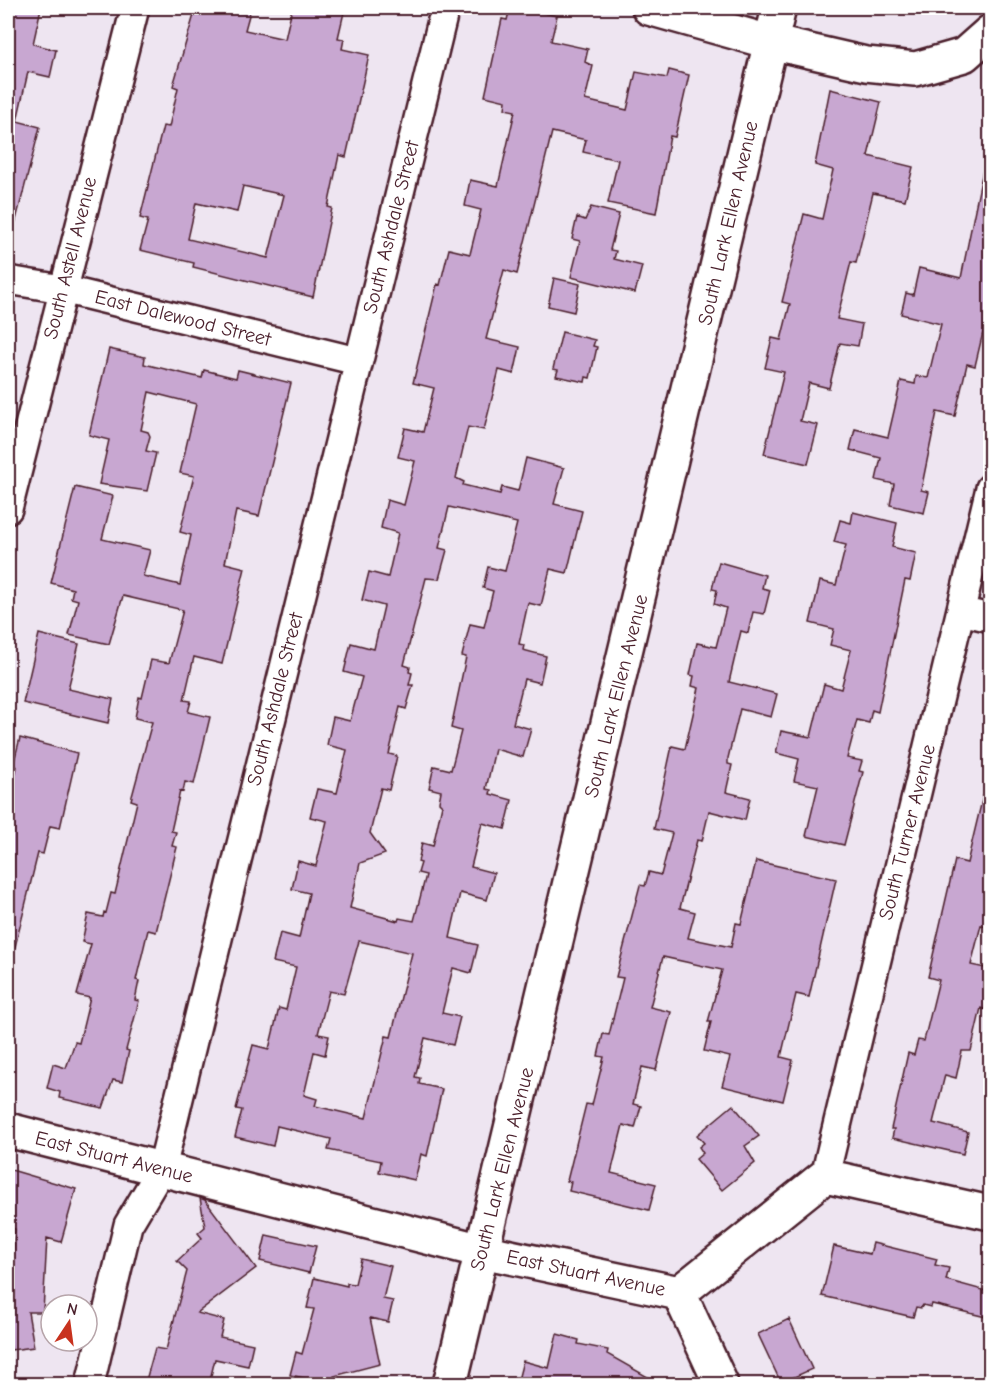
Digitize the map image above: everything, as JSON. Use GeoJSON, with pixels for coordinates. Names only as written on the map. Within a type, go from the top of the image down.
{"type":"FeatureCollection","features":[{"type":"Feature","properties":{"kind":"street","name":"South Astell Avenue"},"geometry":{"type":"LineString","coordinates":[[8,509],[135,8]]}},
{"type":"Feature","properties":{"kind":"street","name":"South Ashdale Street"},"geometry":{"type":"LineString","coordinates":[[90,1384],[129,1225],[162,1168],[445,8]]}},
{"type":"Feature","properties":{"kind":"street"},"geometry":{"type":"LineString","coordinates":[[649,8],[770,42],[866,64],[915,69],[964,55],[990,32]]}},
{"type":"Feature","properties":{"kind":"street","name":"South Lark Ellen Avenue"},"geometry":{"type":"LineString","coordinates":[[450,1384],[779,8]]}},
{"type":"Feature","properties":{"kind":"street","name":"East Dalewood Street"},"geometry":{"type":"LineString","coordinates":[[8,280],[62,289],[357,362]]}},
{"type":"Feature","properties":{"kind":"street","name":"South Turner Avenue"},"geometry":{"type":"LineString","coordinates":[[825,1176],[990,488]]}},
{"type":"Feature","properties":{"kind":"street"},"geometry":{"type":"LineString","coordinates":[[961,610],[990,618]]}},
{"type":"Feature","properties":{"kind":"street","name":"East Stuart Avenue"},"geometry":{"type":"LineString","coordinates":[[8,1130],[482,1251],[679,1293],[825,1176]]}},
{"type":"Feature","properties":{"kind":"street"},"geometry":{"type":"LineString","coordinates":[[825,1176],[990,1213]]}},
{"type":"Feature","properties":{"kind":"street"},"geometry":{"type":"LineString","coordinates":[[679,1293],[721,1384]]}},
{"type":"Feature","properties":{"kind":"building"},"geometry":{"type":"Polygon","coordinates":[[[8,8],[41,8],[33,44],[56,50],[50,77],[28,72],[17,121],[40,127],[15,224],[8,223],[8,8]]]}},
{"type":"Feature","properties":{"kind":"building"},"geometry":{"type":"Polygon","coordinates":[[[196,8],[251,8],[245,30],[285,39],[292,8],[345,8],[338,38],[344,39],[342,49],[369,55],[346,157],[339,155],[328,207],[332,208],[313,297],[193,267],[194,263],[140,250],[148,220],[140,218],[163,126],[169,127],[178,88],[173,86],[196,8]],[[243,186],[237,212],[196,203],[188,239],[268,258],[284,195],[243,186]]]}},
{"type":"Feature","properties":{"kind":"building"},"geometry":{"type":"Polygon","coordinates":[[[510,8],[522,8],[557,16],[551,41],[588,49],[585,62],[593,66],[585,100],[627,110],[636,72],[667,78],[669,70],[689,75],[675,137],[670,136],[656,213],[608,203],[618,160],[583,152],[586,140],[552,132],[517,274],[504,270],[486,339],[520,347],[514,374],[499,370],[484,430],[468,427],[456,478],[464,482],[463,485],[500,494],[502,487],[518,491],[526,458],[564,468],[554,504],[582,511],[567,573],[550,569],[541,606],[528,603],[519,644],[524,645],[523,650],[546,656],[540,683],[524,679],[513,724],[531,729],[523,757],[495,749],[486,789],[491,790],[490,794],[512,800],[505,829],[482,823],[471,867],[494,873],[487,900],[460,893],[450,938],[478,945],[471,973],[453,968],[442,1013],[460,1017],[453,1045],[425,1038],[415,1077],[420,1078],[419,1084],[442,1089],[427,1156],[421,1154],[415,1180],[379,1172],[381,1161],[328,1150],[331,1139],[277,1126],[273,1146],[235,1137],[242,1110],[236,1109],[253,1045],[269,1049],[279,1008],[286,1010],[296,967],[273,962],[280,933],[299,938],[309,893],[292,889],[298,861],[316,866],[327,821],[310,817],[317,789],[337,793],[347,750],[327,745],[333,717],[350,721],[362,677],[344,672],[351,643],[374,649],[384,606],[362,600],[369,572],[388,577],[398,533],[381,528],[387,500],[404,505],[415,461],[398,457],[405,428],[423,432],[434,388],[413,383],[437,284],[440,285],[449,249],[470,254],[481,210],[465,206],[470,180],[498,186],[515,111],[505,109],[506,101],[485,96],[502,19],[507,20],[510,8]],[[449,507],[439,548],[447,550],[439,579],[426,578],[404,665],[410,667],[409,672],[412,673],[409,685],[413,685],[406,709],[400,707],[389,754],[397,756],[389,790],[381,788],[370,833],[385,854],[360,863],[350,908],[398,921],[399,918],[414,921],[426,875],[418,873],[422,843],[433,846],[442,805],[439,802],[441,791],[429,788],[434,766],[451,770],[461,731],[451,728],[466,657],[462,656],[470,624],[484,627],[493,591],[483,588],[488,567],[505,571],[517,523],[449,507]],[[359,941],[344,994],[329,991],[318,1034],[329,1036],[325,1055],[314,1052],[304,1095],[317,1099],[315,1106],[366,1118],[386,1036],[391,1037],[412,953],[359,941]]]}},
{"type":"Feature","properties":{"kind":"building"},"geometry":{"type":"Polygon","coordinates":[[[830,89],[881,102],[868,156],[913,167],[905,200],[873,193],[856,263],[851,262],[837,319],[862,324],[858,346],[840,343],[829,388],[809,383],[800,421],[818,425],[808,464],[764,454],[784,372],[765,368],[772,338],[781,340],[790,304],[782,302],[804,214],[822,219],[833,170],[815,165],[830,89]]]}},
{"type":"Feature","properties":{"kind":"building"},"geometry":{"type":"Polygon","coordinates":[[[983,170],[990,171],[990,303],[975,366],[967,364],[955,416],[937,412],[921,490],[929,492],[924,513],[890,505],[894,484],[876,480],[881,458],[850,450],[855,429],[888,437],[901,381],[915,384],[916,376],[928,378],[941,324],[901,314],[906,293],[913,295],[919,268],[961,278],[983,170]]]}},
{"type":"Feature","properties":{"kind":"building"},"geometry":{"type":"Polygon","coordinates":[[[591,207],[619,214],[610,250],[616,251],[614,259],[642,266],[635,293],[571,277],[580,241],[572,239],[577,217],[585,220],[591,207]]]}},
{"type":"Feature","properties":{"kind":"building"},"geometry":{"type":"Polygon","coordinates":[[[554,278],[580,284],[574,312],[548,306],[554,278]]]}},
{"type":"Feature","properties":{"kind":"building"},"geometry":{"type":"Polygon","coordinates":[[[562,332],[595,340],[593,346],[597,347],[590,378],[586,377],[585,382],[556,376],[558,370],[553,369],[562,332]]]}},
{"type":"Feature","properties":{"kind":"building"},"geometry":{"type":"Polygon","coordinates":[[[109,349],[145,357],[144,364],[202,378],[204,370],[236,378],[238,370],[291,383],[259,516],[236,511],[225,563],[245,568],[222,664],[194,657],[184,700],[191,701],[188,712],[210,717],[194,784],[185,782],[183,792],[180,791],[171,831],[176,832],[172,846],[177,847],[156,932],[148,930],[136,980],[139,981],[135,1000],[139,1001],[126,1050],[129,1051],[122,1082],[113,1080],[103,1108],[59,1098],[60,1092],[47,1088],[53,1064],[66,1068],[75,1042],[79,1043],[90,998],[77,995],[91,944],[82,942],[88,914],[103,917],[111,893],[115,894],[137,802],[131,800],[152,722],[135,718],[139,697],[142,698],[151,660],[169,663],[183,610],[123,596],[109,644],[69,635],[78,600],[71,598],[73,589],[51,583],[75,487],[113,496],[102,539],[150,550],[143,576],[180,585],[191,535],[180,532],[194,476],[180,473],[196,404],[149,392],[141,430],[148,432],[150,436],[146,451],[156,453],[147,491],[99,484],[109,440],[89,435],[109,349]]]}},
{"type":"Feature","properties":{"kind":"building"},"geometry":{"type":"Polygon","coordinates":[[[853,512],[897,523],[892,547],[916,553],[910,581],[905,580],[878,712],[872,710],[869,723],[857,720],[847,758],[862,761],[859,771],[863,772],[844,845],[806,836],[818,786],[794,781],[799,759],[776,753],[781,731],[811,737],[824,684],[841,689],[851,650],[830,645],[834,629],[810,623],[820,581],[836,585],[846,545],[834,542],[840,520],[851,523],[853,512]]]}},
{"type":"Feature","properties":{"kind":"building"},"geometry":{"type":"Polygon","coordinates":[[[719,562],[765,575],[762,588],[770,590],[764,614],[753,612],[748,633],[741,631],[729,682],[777,694],[771,717],[740,709],[728,758],[728,764],[732,765],[726,792],[750,798],[745,820],[709,811],[702,841],[697,840],[680,908],[695,912],[688,938],[731,947],[736,923],[741,924],[756,861],[836,879],[809,997],[796,994],[781,1057],[793,1060],[783,1101],[722,1086],[730,1057],[704,1051],[711,1022],[708,1022],[722,970],[663,957],[650,1007],[671,1012],[656,1070],[642,1067],[633,1104],[641,1106],[635,1128],[623,1125],[611,1173],[656,1184],[649,1210],[569,1191],[571,1182],[567,1181],[586,1104],[592,1105],[604,1057],[598,1056],[603,1034],[609,1035],[623,978],[616,977],[640,885],[645,886],[649,872],[661,875],[672,833],[654,829],[672,746],[685,749],[699,688],[692,686],[694,676],[690,675],[697,643],[716,647],[726,608],[714,604],[717,590],[712,589],[719,562]]]}},
{"type":"Feature","properties":{"kind":"building"},"geometry":{"type":"Polygon","coordinates":[[[39,634],[79,644],[68,689],[113,699],[108,723],[23,703],[39,634]]]}},
{"type":"Feature","properties":{"kind":"building"},"geometry":{"type":"Polygon","coordinates":[[[20,738],[77,753],[60,828],[50,826],[43,854],[38,853],[15,947],[8,946],[8,810],[17,767],[13,765],[20,738]]]}},
{"type":"Feature","properties":{"kind":"building"},"geometry":{"type":"Polygon","coordinates":[[[983,796],[990,797],[990,927],[981,925],[971,965],[990,969],[990,1011],[981,1008],[971,1051],[962,1051],[956,1078],[945,1075],[933,1123],[968,1132],[963,1154],[892,1138],[894,1129],[891,1129],[908,1053],[914,1055],[918,1040],[924,1041],[939,980],[928,977],[955,860],[967,863],[983,796]]]}},
{"type":"Feature","properties":{"kind":"building"},"geometry":{"type":"Polygon","coordinates":[[[733,1105],[759,1136],[745,1146],[755,1163],[722,1190],[696,1159],[703,1153],[699,1147],[704,1143],[697,1135],[733,1105]]]}},
{"type":"Feature","properties":{"kind":"building"},"geometry":{"type":"Polygon","coordinates":[[[8,1169],[76,1189],[61,1242],[47,1238],[44,1293],[39,1293],[39,1312],[28,1312],[34,1347],[11,1350],[8,1329],[15,1229],[8,1227],[8,1169]]]}},
{"type":"Feature","properties":{"kind":"building"},"geometry":{"type":"Polygon","coordinates":[[[200,1198],[205,1200],[256,1268],[197,1313],[224,1320],[220,1337],[253,1344],[248,1366],[215,1359],[209,1384],[191,1380],[190,1384],[145,1384],[155,1348],[166,1350],[187,1271],[177,1261],[202,1238],[198,1233],[205,1227],[200,1198]]]}},
{"type":"Feature","properties":{"kind":"building"},"geometry":{"type":"Polygon","coordinates":[[[266,1235],[316,1246],[309,1273],[260,1261],[266,1235]]]}},
{"type":"Feature","properties":{"kind":"building"},"geometry":{"type":"Polygon","coordinates":[[[873,1243],[937,1259],[935,1265],[949,1268],[946,1280],[990,1292],[990,1318],[932,1304],[931,1307],[923,1305],[921,1308],[916,1307],[913,1317],[822,1296],[834,1246],[870,1254],[873,1243]]]}},
{"type":"Feature","properties":{"kind":"building"},"geometry":{"type":"Polygon","coordinates":[[[361,1259],[391,1266],[383,1299],[393,1301],[388,1322],[370,1318],[380,1364],[334,1376],[332,1384],[290,1375],[296,1352],[302,1354],[314,1309],[307,1308],[314,1278],[347,1286],[347,1283],[355,1284],[361,1259]]]}},
{"type":"Feature","properties":{"kind":"building"},"geometry":{"type":"Polygon","coordinates":[[[789,1319],[812,1369],[781,1383],[758,1334],[789,1319]]]}},
{"type":"Feature","properties":{"kind":"building"},"geometry":{"type":"Polygon","coordinates":[[[557,1334],[579,1340],[578,1344],[608,1350],[607,1354],[660,1384],[517,1384],[523,1361],[549,1368],[557,1334]]]}}]}
